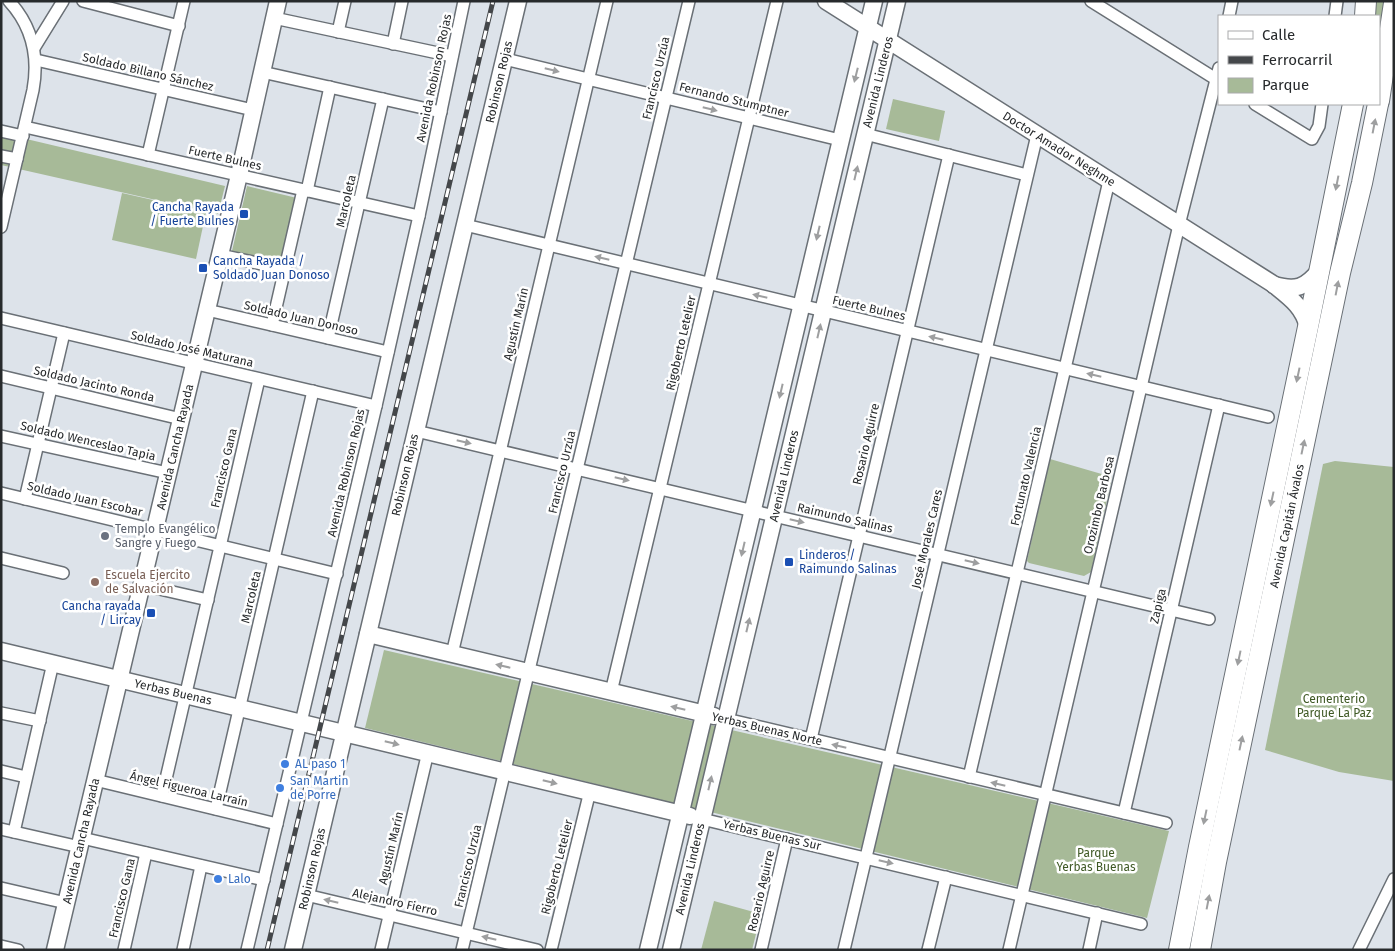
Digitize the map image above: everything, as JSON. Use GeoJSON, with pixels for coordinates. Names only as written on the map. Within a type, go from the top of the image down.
{"type":"FeatureCollection","features":[{"type":"Feature","properties":{"kind":"highway"},"geometry":{"type":"LineString","coordinates":[[1365,15],[1366,1]]}},
{"type":"Feature","properties":{"kind":"highway","name":"Avenida Capitán Ávalos"},"geometry":{"type":"LineString","coordinates":[[1380,96],[1394,3]]}},
{"type":"Feature","properties":{"kind":"highway","name":"Avenida Capitán Ávalos"},"geometry":{"type":"LineString","coordinates":[[1179,950],[1353,105]]}},
{"type":"Feature","properties":{"kind":"highway","name":"Avenida Capitán Ávalos"},"geometry":{"type":"LineString","coordinates":[[1200,950],[1210,889],[1340,273],[1366,167],[1379,105]]}},
{"type":"Feature","properties":{"kind":"street"},"geometry":{"type":"LineString","coordinates":[[1,5],[3,1]]}},
{"type":"Feature","properties":{"kind":"street"},"geometry":{"type":"LineString","coordinates":[[1,227],[34,90],[36,60],[26,26],[9,1]]}},
{"type":"Feature","properties":{"kind":"street"},"geometry":{"type":"LineString","coordinates":[[34,48],[63,1]]}},
{"type":"Feature","properties":{"kind":"street"},"geometry":{"type":"LineString","coordinates":[[83,1],[178,26]]}},
{"type":"Feature","properties":{"kind":"street"},"geometry":{"type":"LineString","coordinates":[[148,155],[184,1]]}},
{"type":"Feature","properties":{"kind":"street","name":"Avenida Cancha Rayada"},"geometry":{"type":"LineString","coordinates":[[55,950],[239,175],[278,1]]}},
{"type":"Feature","properties":{"kind":"street"},"geometry":{"type":"LineString","coordinates":[[338,32],[345,1]]}},
{"type":"Feature","properties":{"kind":"street"},"geometry":{"type":"LineString","coordinates":[[393,44],[402,1]]}},
{"type":"Feature","properties":{"kind":"street","name":"Avenida Robinson Rojas"},"geometry":{"type":"LineString","coordinates":[[247,950],[376,406],[419,216],[464,1]]}},
{"type":"Feature","properties":{"kind":"street","name":"Robinson Rojas"},"geometry":{"type":"LineString","coordinates":[[293,950],[518,1]]}},
{"type":"Feature","properties":{"kind":"street","name":"Agustín Marín"},"geometry":{"type":"LineString","coordinates":[[452,654],[607,1]]}},
{"type":"Feature","properties":{"kind":"street","name":"Francisco Urzúa"},"geometry":{"type":"LineString","coordinates":[[462,950],[689,1]]}},
{"type":"Feature","properties":{"kind":"street","name":"Rigoberto Letelier"},"geometry":{"type":"LineString","coordinates":[[611,692],[777,1]]}},
{"type":"Feature","properties":{"kind":"street","name":"Doctor Amador Neghme"},"geometry":{"type":"LineString","coordinates":[[826,1],[845,7],[868,28],[888,41],[1273,284],[1300,307],[1306,317],[1308,328]]}},
{"type":"Feature","properties":{"kind":"street","name":"Avenida Linderos"},"geometry":{"type":"LineString","coordinates":[[648,950],[874,1]]}},
{"type":"Feature","properties":{"kind":"street","name":"Avenida Linderos"},"geometry":{"type":"LineString","coordinates":[[671,950],[897,1]]}},
{"type":"Feature","properties":{"kind":"street"},"geometry":{"type":"LineString","coordinates":[[1091,1],[1218,76]]}},
{"type":"Feature","properties":{"kind":"street"},"geometry":{"type":"LineString","coordinates":[[1229,15],[1232,1]]}},
{"type":"Feature","properties":{"kind":"street"},"geometry":{"type":"LineString","coordinates":[[1335,15],[1337,1]]}},
{"type":"Feature","properties":{"kind":"street"},"geometry":{"type":"LineString","coordinates":[[274,18],[452,56]]}},
{"type":"Feature","properties":{"kind":"street","name":"Fernando Stumptner"},"geometry":{"type":"LineString","coordinates":[[505,59],[840,140]]}},
{"type":"Feature","properties":{"kind":"street","name":"Soldado Billano Sánchez"},"geometry":{"type":"LineString","coordinates":[[36,60],[253,110]]}},
{"type":"Feature","properties":{"kind":"street"},"geometry":{"type":"LineString","coordinates":[[262,72],[441,112]]}},
{"type":"Feature","properties":{"kind":"street","name":"Orozimbo Barbosa"},"geometry":{"type":"LineString","coordinates":[[1009,950],[1179,225],[1218,76]]}},
{"type":"Feature","properties":{"kind":"street"},"geometry":{"type":"LineString","coordinates":[[272,325],[330,87]]}},
{"type":"Feature","properties":{"kind":"street","name":"Marcoleta"},"geometry":{"type":"LineString","coordinates":[[328,338],[383,99]]}},
{"type":"Feature","properties":{"kind":"street"},"geometry":{"type":"LineString","coordinates":[[1257,105],[1312,139],[1319,126],[1322,105]]}},
{"type":"Feature","properties":{"kind":"street","name":"Fuerte Bulnes"},"geometry":{"type":"LineString","coordinates":[[1,131],[24,131],[148,155],[419,216]]}},
{"type":"Feature","properties":{"kind":"street"},"geometry":{"type":"LineString","coordinates":[[865,134],[1027,175]]}},
{"type":"Feature","properties":{"kind":"street","name":"José Morales Cares"},"geometry":{"type":"LineString","coordinates":[[844,950],[1038,135]]}},
{"type":"Feature","properties":{"kind":"street"},"geometry":{"type":"LineString","coordinates":[[1,156],[17,159]]}},
{"type":"Feature","properties":{"kind":"street","name":"Rosario Aguirre"},"geometry":{"type":"LineString","coordinates":[[811,739],[949,156]]}},
{"type":"Feature","properties":{"kind":"street","name":"Fortunato Valencia"},"geometry":{"type":"LineString","coordinates":[[969,777],[1109,180]]}},
{"type":"Feature","properties":{"kind":"street","name":"Fuerte Bulnes"},"geometry":{"type":"LineString","coordinates":[[465,226],[1268,417]]}},
{"type":"Feature","properties":{"kind":"street"},"geometry":{"type":"LineString","coordinates":[[220,255],[285,269]]}},
{"type":"Feature","properties":{"kind":"street","name":"Doctor Amador Neghme"},"geometry":{"type":"LineString","coordinates":[[1273,284],[1290,288],[1300,287],[1320,270]]}},
{"type":"Feature","properties":{"kind":"street","name":"Soldado Juan Donoso"},"geometry":{"type":"LineString","coordinates":[[207,310],[388,352]]}},
{"type":"Feature","properties":{"kind":"street","name":"Soldado José Maturana"},"geometry":{"type":"LineString","coordinates":[[1,318],[376,406]]}},
{"type":"Feature","properties":{"kind":"street"},"geometry":{"type":"LineString","coordinates":[[25,499],[64,333]]}},
{"type":"Feature","properties":{"kind":"street","name":"Soldado Jacinto Ronda"},"geometry":{"type":"LineString","coordinates":[[1,376],[181,419]]}},
{"type":"Feature","properties":{"kind":"street","name":"Francisco Gana"},"geometry":{"type":"LineString","coordinates":[[162,796],[259,379]]}},
{"type":"Feature","properties":{"kind":"street","name":"Marcoleta"},"geometry":{"type":"LineString","coordinates":[[216,810],[313,392]]}},
{"type":"Feature","properties":{"kind":"street","name":"Zapiga"},"geometry":{"type":"LineString","coordinates":[[1124,813],[1219,405]]}},
{"type":"Feature","properties":{"kind":"street","name":"Raimundo Salinas"},"geometry":{"type":"LineString","coordinates":[[416,431],[1209,618]]}},
{"type":"Feature","properties":{"kind":"street","name":"Soldado Wenceslao Tapia"},"geometry":{"type":"LineString","coordinates":[[1,436],[168,474]]}},
{"type":"Feature","properties":{"kind":"street","name":"Soldado Juan Escobar"},"geometry":{"type":"LineString","coordinates":[[1,494],[336,574]]}},
{"type":"Feature","properties":{"kind":"street"},"geometry":{"type":"LineString","coordinates":[[1,558],[63,573]]}},
{"type":"Feature","properties":{"kind":"street"},"geometry":{"type":"LineString","coordinates":[[142,585],[208,600]]}},
{"type":"Feature","properties":{"kind":"street","name":"Yerbas Buenas Norte"},"geometry":{"type":"LineString","coordinates":[[368,634],[1166,823]]}},
{"type":"Feature","properties":{"kind":"street","name":"Yerbas Buenas"},"geometry":{"type":"LineString","coordinates":[[1,651],[344,732]]}},
{"type":"Feature","properties":{"kind":"street"},"geometry":{"type":"LineString","coordinates":[[14,832],[53,663]]}},
{"type":"Feature","properties":{"kind":"street"},"geometry":{"type":"LineString","coordinates":[[1,713],[40,721]]}},
{"type":"Feature","properties":{"kind":"street","name":"Yerbas Buenas Sur"},"geometry":{"type":"LineString","coordinates":[[344,732],[1141,924]]}},
{"type":"Feature","properties":{"kind":"street","name":"Agustín Marín"},"geometry":{"type":"LineString","coordinates":[[381,950],[428,752]]}},
{"type":"Feature","properties":{"kind":"street"},"geometry":{"type":"LineString","coordinates":[[1,771],[26,777]]}},
{"type":"Feature","properties":{"kind":"street","name":"Ángel Figueroa Larraín"},"geometry":{"type":"LineString","coordinates":[[95,780],[277,824]]}},
{"type":"Feature","properties":{"kind":"street","name":"Rigoberto Letelier"},"geometry":{"type":"LineString","coordinates":[[551,950],[590,791]]}},
{"type":"Feature","properties":{"kind":"street"},"geometry":{"type":"LineString","coordinates":[[1,829],[146,853],[264,880]]}},
{"type":"Feature","properties":{"kind":"street","name":"Rosario Aguirre"},"geometry":{"type":"LineString","coordinates":[[761,950],[787,839]]}},
{"type":"Feature","properties":{"kind":"street","name":"Francisco Gana"},"geometry":{"type":"LineString","coordinates":[[124,950],[146,853]]}},
{"type":"Feature","properties":{"kind":"street"},"geometry":{"type":"LineString","coordinates":[[183,950],[201,866]]}},
{"type":"Feature","properties":{"kind":"street"},"geometry":{"type":"LineString","coordinates":[[928,950],[946,877]]}},
{"type":"Feature","properties":{"kind":"street"},"geometry":{"type":"LineString","coordinates":[[1359,950],[1394,879]]}},
{"type":"Feature","properties":{"kind":"street"},"geometry":{"type":"LineString","coordinates":[[1,888],[66,903]]}},
{"type":"Feature","properties":{"kind":"street","name":"Alejandro Fierro"},"geometry":{"type":"LineString","coordinates":[[306,895],[537,950]]}},
{"type":"Feature","properties":{"kind":"street"},"geometry":{"type":"LineString","coordinates":[[1089,950],[1097,913]]}},
{"type":"Feature","properties":{"kind":"street"},"geometry":{"type":"LineString","coordinates":[[1,946],[18,950]]}},
{"type":"Feature","properties":{"kind":"green space"},"geometry":{"type":"Polygon","coordinates":[[[1371,1],[1384,1],[1380,39],[1380,15],[1370,15],[1371,1]]]}},
{"type":"Feature","properties":{"kind":"green space"},"geometry":{"type":"Polygon","coordinates":[[[893,99],[945,111],[939,141],[886,129],[893,99]]]}},
{"type":"Feature","properties":{"kind":"green space"},"geometry":{"type":"Polygon","coordinates":[[[1,133],[225,186],[218,214],[1,165],[1,133]]]}},
{"type":"Feature","properties":{"kind":"green space"},"geometry":{"type":"Polygon","coordinates":[[[247,186],[297,198],[281,263],[232,251],[247,186]]]}},
{"type":"Feature","properties":{"kind":"green space"},"geometry":{"type":"Polygon","coordinates":[[[122,193],[206,212],[196,259],[112,240],[122,193]]]}},
{"type":"Feature","properties":{"kind":"green space"},"geometry":{"type":"Polygon","coordinates":[[[1050,459],[1112,477],[1091,572],[1084,576],[1027,561],[1050,459]]]}},
{"type":"Feature","properties":{"kind":"green space","name":"Cementerio Parque La Paz"},"geometry":{"type":"Polygon","coordinates":[[[1335,461],[1394,467],[1394,781],[1339,772],[1265,750],[1323,464],[1335,461]]]}},
{"type":"Feature","properties":{"kind":"green space","name":"Parque Yerbas Buenas"},"geometry":{"type":"Polygon","coordinates":[[[384,650],[1169,831],[1147,918],[365,728],[384,650]]]}},
{"type":"Feature","properties":{"kind":"green space"},"geometry":{"type":"Polygon","coordinates":[[[714,901],[761,914],[752,950],[701,950],[714,901]]]}},
{"type":"Feature","properties":{"kind":"railway"},"geometry":{"type":"LineString","coordinates":[[267,950],[493,1]]}},
{"type":"Feature","properties":{"kind":"place","name":"Cancha Rayada / Fuerte Bulnes"},"geometry":{"type":"Point","coordinates":[244,214]}},
{"type":"Feature","properties":{"kind":"place","name":"Cancha Rayada / Soldado Juan Donoso"},"geometry":{"type":"Point","coordinates":[203,268]}},
{"type":"Feature","properties":{"kind":"place","name":"Templo Evangélico Sangre y Fuego"},"geometry":{"type":"Point","coordinates":[105,536]}},
{"type":"Feature","properties":{"kind":"place","name":"Linderos / Raimundo Salinas"},"geometry":{"type":"Point","coordinates":[789,562]}},
{"type":"Feature","properties":{"kind":"place","name":"Escuela Ejercito de Salvación"},"geometry":{"type":"Point","coordinates":[95,582]}},
{"type":"Feature","properties":{"kind":"place","name":"Cancha rayada / Lircay"},"geometry":{"type":"Point","coordinates":[151,613]}},
{"type":"Feature","properties":{"kind":"place","name":"AL paso 1"},"geometry":{"type":"Point","coordinates":[285,764]}},
{"type":"Feature","properties":{"kind":"place","name":"San Martin de Porre"},"geometry":{"type":"Point","coordinates":[280,788]}},
{"type":"Feature","properties":{"kind":"place","name":"Lalo"},"geometry":{"type":"Point","coordinates":[218,879]}}]}
